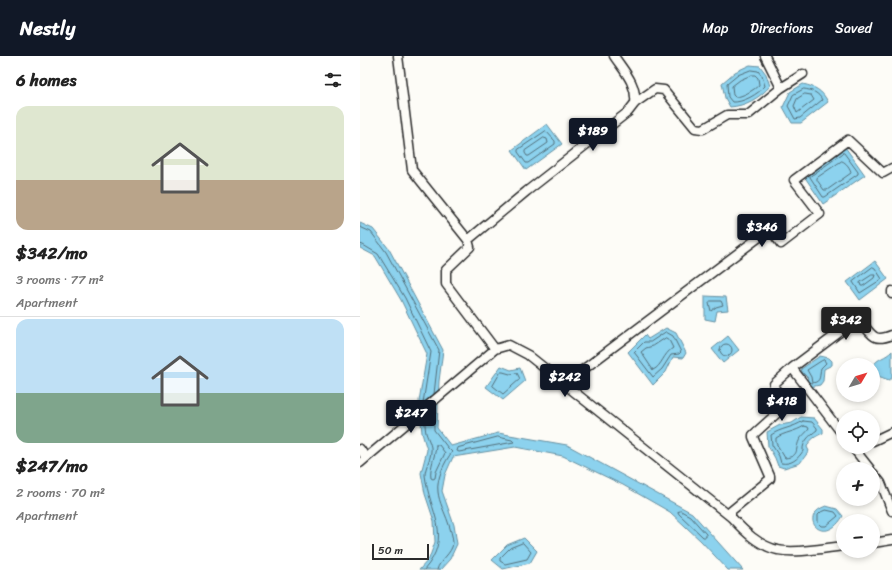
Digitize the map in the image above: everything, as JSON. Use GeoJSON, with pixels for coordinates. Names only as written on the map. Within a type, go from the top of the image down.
{"type":"FeatureCollection","features":[{"type":"Feature","properties":{"kind":"street"},"geometry":{"type":"LineString","coordinates":[[398,56],[412,170],[468,240],[470,247],[446,270],[446,284],[495,349]]}},
{"type":"Feature","properties":{"kind":"street"},"geometry":{"type":"LineString","coordinates":[[614,56],[629,78],[636,95],[636,103]]}},
{"type":"Feature","properties":{"kind":"street"},"geometry":{"type":"LineString","coordinates":[[765,56],[781,88]]}},
{"type":"Feature","properties":{"kind":"street"},"geometry":{"type":"LineString","coordinates":[[468,240],[655,89],[664,90],[695,128],[703,130],[727,115],[748,115],[781,88],[803,74]]}},
{"type":"Feature","properties":{"kind":"street"},"geometry":{"type":"LineString","coordinates":[[564,384],[770,229],[781,244],[820,214],[794,180],[848,140],[883,173],[892,168]]}},
{"type":"Feature","properties":{"kind":"street"},"geometry":{"type":"LineString","coordinates":[[731,517],[731,511],[770,478],[753,435],[786,404],[774,387],[775,382],[853,322],[862,323],[873,337],[882,339],[892,336]]}},
{"type":"Feature","properties":{"kind":"street"},"geometry":{"type":"LineString","coordinates":[[360,449],[363,460],[419,414],[442,392],[495,349],[509,345],[528,356],[564,384],[764,545],[779,550],[795,551],[836,547]]}},
{"type":"Feature","properties":{"kind":"street"},"geometry":{"type":"LineString","coordinates":[[792,368],[836,426]]}},
{"type":"Feature","properties":{"kind":"street"},"geometry":{"type":"LineString","coordinates":[[880,438],[892,432]]}},
{"type":"Feature","properties":{"kind":"street"},"geometry":{"type":"LineString","coordinates":[[880,482],[892,511]]}},
{"type":"Feature","properties":{"kind":"street"},"geometry":{"type":"LineString","coordinates":[[880,541],[892,540]]}},
{"type":"Feature","properties":{"kind":"water"},"geometry":{"type":"Polygon","coordinates":[[[750,65],[760,66],[766,74],[770,86],[752,101],[730,107],[725,98],[722,83],[735,72],[750,65]]]}},
{"type":"Feature","properties":{"kind":"water"},"geometry":{"type":"Polygon","coordinates":[[[803,84],[818,90],[828,102],[801,123],[792,123],[783,107],[790,92],[803,84]]]}},
{"type":"Feature","properties":{"kind":"water"},"geometry":{"type":"Polygon","coordinates":[[[547,124],[562,144],[526,170],[512,150],[547,124]]]}},
{"type":"Feature","properties":{"kind":"water"},"geometry":{"type":"Polygon","coordinates":[[[845,147],[865,175],[823,204],[804,176],[845,147]]]}},
{"type":"Feature","properties":{"kind":"water"},"geometry":{"type":"Polygon","coordinates":[[[360,223],[373,229],[389,249],[443,350],[439,381],[437,428],[451,446],[498,433],[567,445],[692,513],[743,570],[728,570],[701,541],[670,512],[623,485],[563,456],[515,447],[453,457],[445,475],[442,491],[454,525],[457,544],[450,559],[440,570],[419,570],[429,559],[435,542],[434,521],[425,494],[421,473],[427,450],[422,433],[419,401],[427,354],[401,300],[375,256],[360,248],[360,223]]]}},
{"type":"Feature","properties":{"kind":"water"},"geometry":{"type":"Polygon","coordinates":[[[875,261],[888,279],[860,300],[847,282],[875,261]]]}},
{"type":"Feature","properties":{"kind":"water"},"geometry":{"type":"Polygon","coordinates":[[[705,296],[726,297],[728,310],[717,311],[715,321],[705,319],[705,296]]]}},
{"type":"Feature","properties":{"kind":"water"},"geometry":{"type":"Polygon","coordinates":[[[666,328],[676,333],[686,353],[683,358],[673,357],[666,372],[653,385],[628,352],[645,335],[648,339],[666,328]]]}},
{"type":"Feature","properties":{"kind":"water"},"geometry":{"type":"Polygon","coordinates":[[[728,336],[739,350],[723,363],[712,349],[728,336]]]}},
{"type":"Feature","properties":{"kind":"water"},"geometry":{"type":"Polygon","coordinates":[[[892,351],[892,378],[889,380],[880,377],[880,359],[892,351]]]}},
{"type":"Feature","properties":{"kind":"water"},"geometry":{"type":"Polygon","coordinates":[[[820,356],[829,358],[832,361],[832,365],[824,369],[823,381],[820,385],[810,387],[806,382],[808,378],[801,369],[820,356]]]}},
{"type":"Feature","properties":{"kind":"water"},"geometry":{"type":"Polygon","coordinates":[[[501,366],[511,370],[520,368],[525,381],[503,400],[486,387],[501,366]]]}},
{"type":"Feature","properties":{"kind":"water"},"geometry":{"type":"Polygon","coordinates":[[[801,417],[814,418],[823,429],[823,433],[809,442],[807,447],[809,451],[800,463],[784,468],[778,466],[768,446],[767,432],[780,425],[792,423],[801,417]]]}},
{"type":"Feature","properties":{"kind":"water"},"geometry":{"type":"Polygon","coordinates":[[[826,506],[837,509],[841,514],[836,514],[836,525],[828,530],[821,530],[816,527],[813,522],[813,516],[817,511],[826,506]]]}},
{"type":"Feature","properties":{"kind":"water"},"geometry":{"type":"Polygon","coordinates":[[[524,538],[537,551],[530,563],[503,569],[492,560],[507,545],[524,538]]]}}]}
